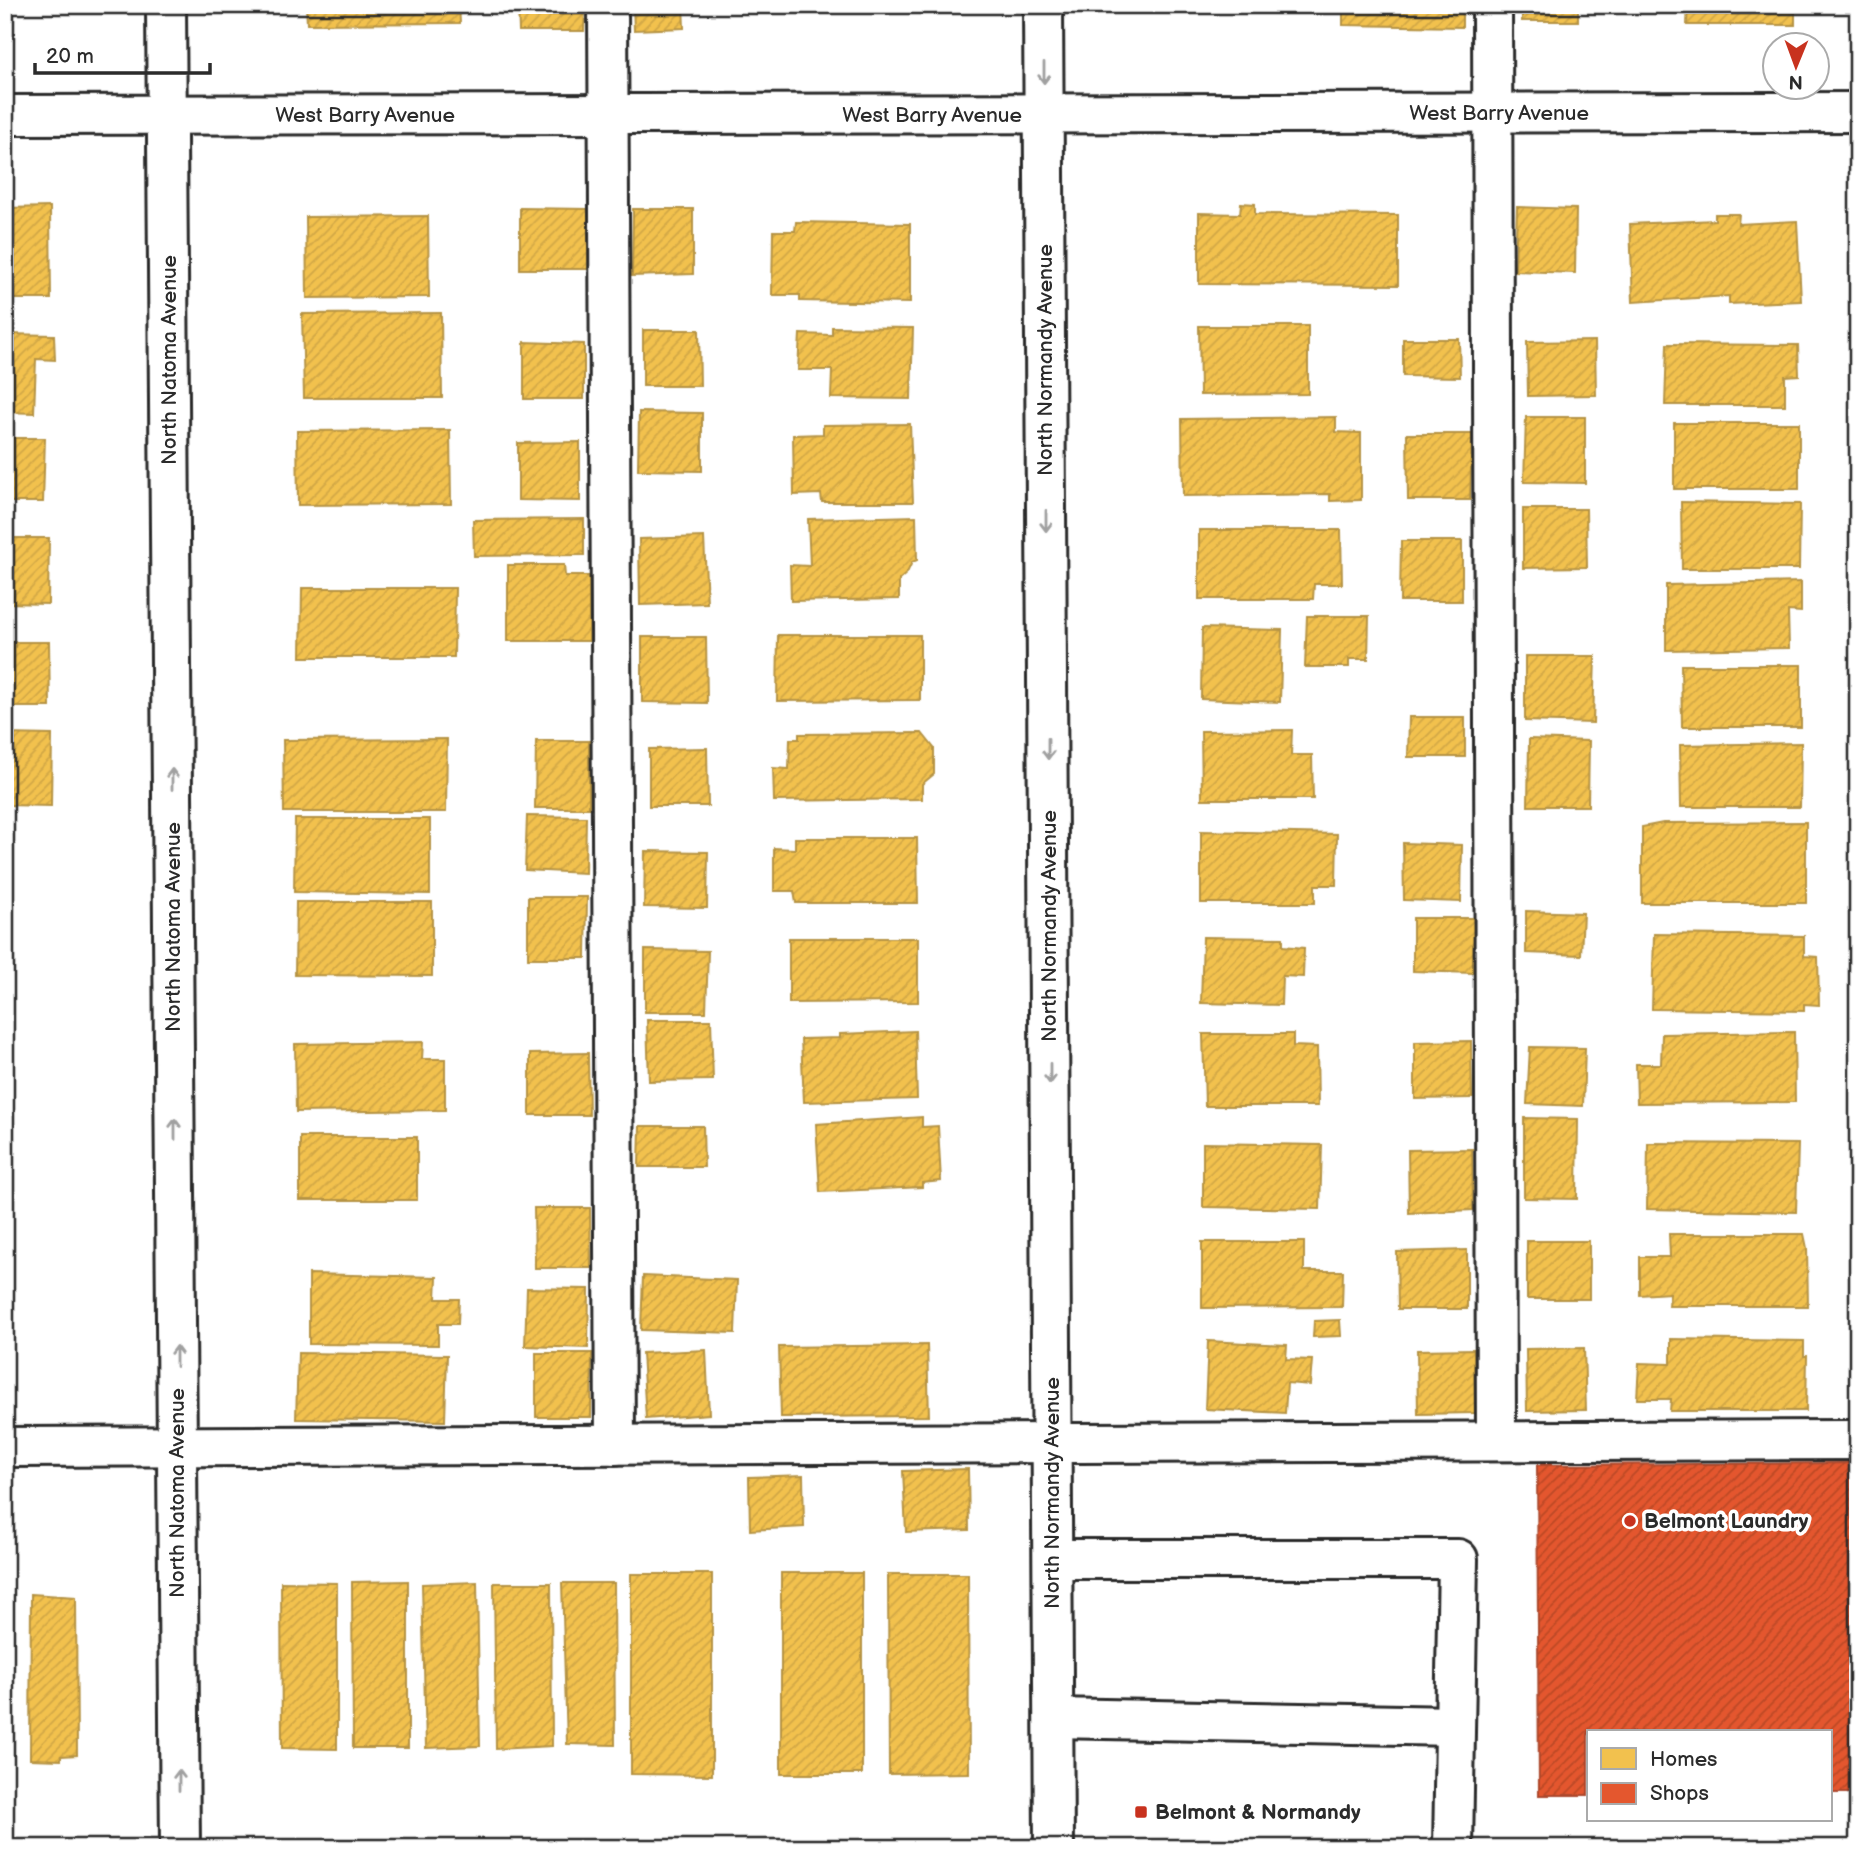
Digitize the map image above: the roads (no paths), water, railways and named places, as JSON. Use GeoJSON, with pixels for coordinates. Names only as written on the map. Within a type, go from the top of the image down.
{"type":"FeatureCollection","features":[{"type":"Feature","properties":{"kind":"street","name":"North Natoma Avenue"},"geometry":{"type":"LineString","coordinates":[[166,5],[180,1848]]}},
{"type":"Feature","properties":{"kind":"street"},"geometry":{"type":"LineString","coordinates":[[608,5],[615,1445]]}},
{"type":"Feature","properties":{"kind":"street","name":"North Normandy Avenue"},"geometry":{"type":"LineString","coordinates":[[1043,5],[1054,1848]]}},
{"type":"Feature","properties":{"kind":"street"},"geometry":{"type":"LineString","coordinates":[[1492,5],[1496,1441]]}},
{"type":"Feature","properties":{"kind":"street","name":"West Barry Avenue"},"geometry":{"type":"LineString","coordinates":[[5,116],[1858,112]]}},
{"type":"Feature","properties":{"kind":"street"},"geometry":{"type":"LineString","coordinates":[[5,1447],[1858,1440]]}},
{"type":"Feature","properties":{"kind":"street"},"geometry":{"type":"LineString","coordinates":[[1053,1559],[1458,1559],[1453,1848]]}},
{"type":"Feature","properties":{"kind":"street"},"geometry":{"type":"LineString","coordinates":[[1054,1718],[1455,1726]]}},
{"type":"Feature","properties":{"kind":"place","name":"Belmont Laundry"},"geometry":{"type":"Point","coordinates":[1630,1521]}},
{"type":"Feature","properties":{"kind":"place","name":"Belmont & Normandy"},"geometry":{"type":"Point","coordinates":[1141,1812]}}]}
